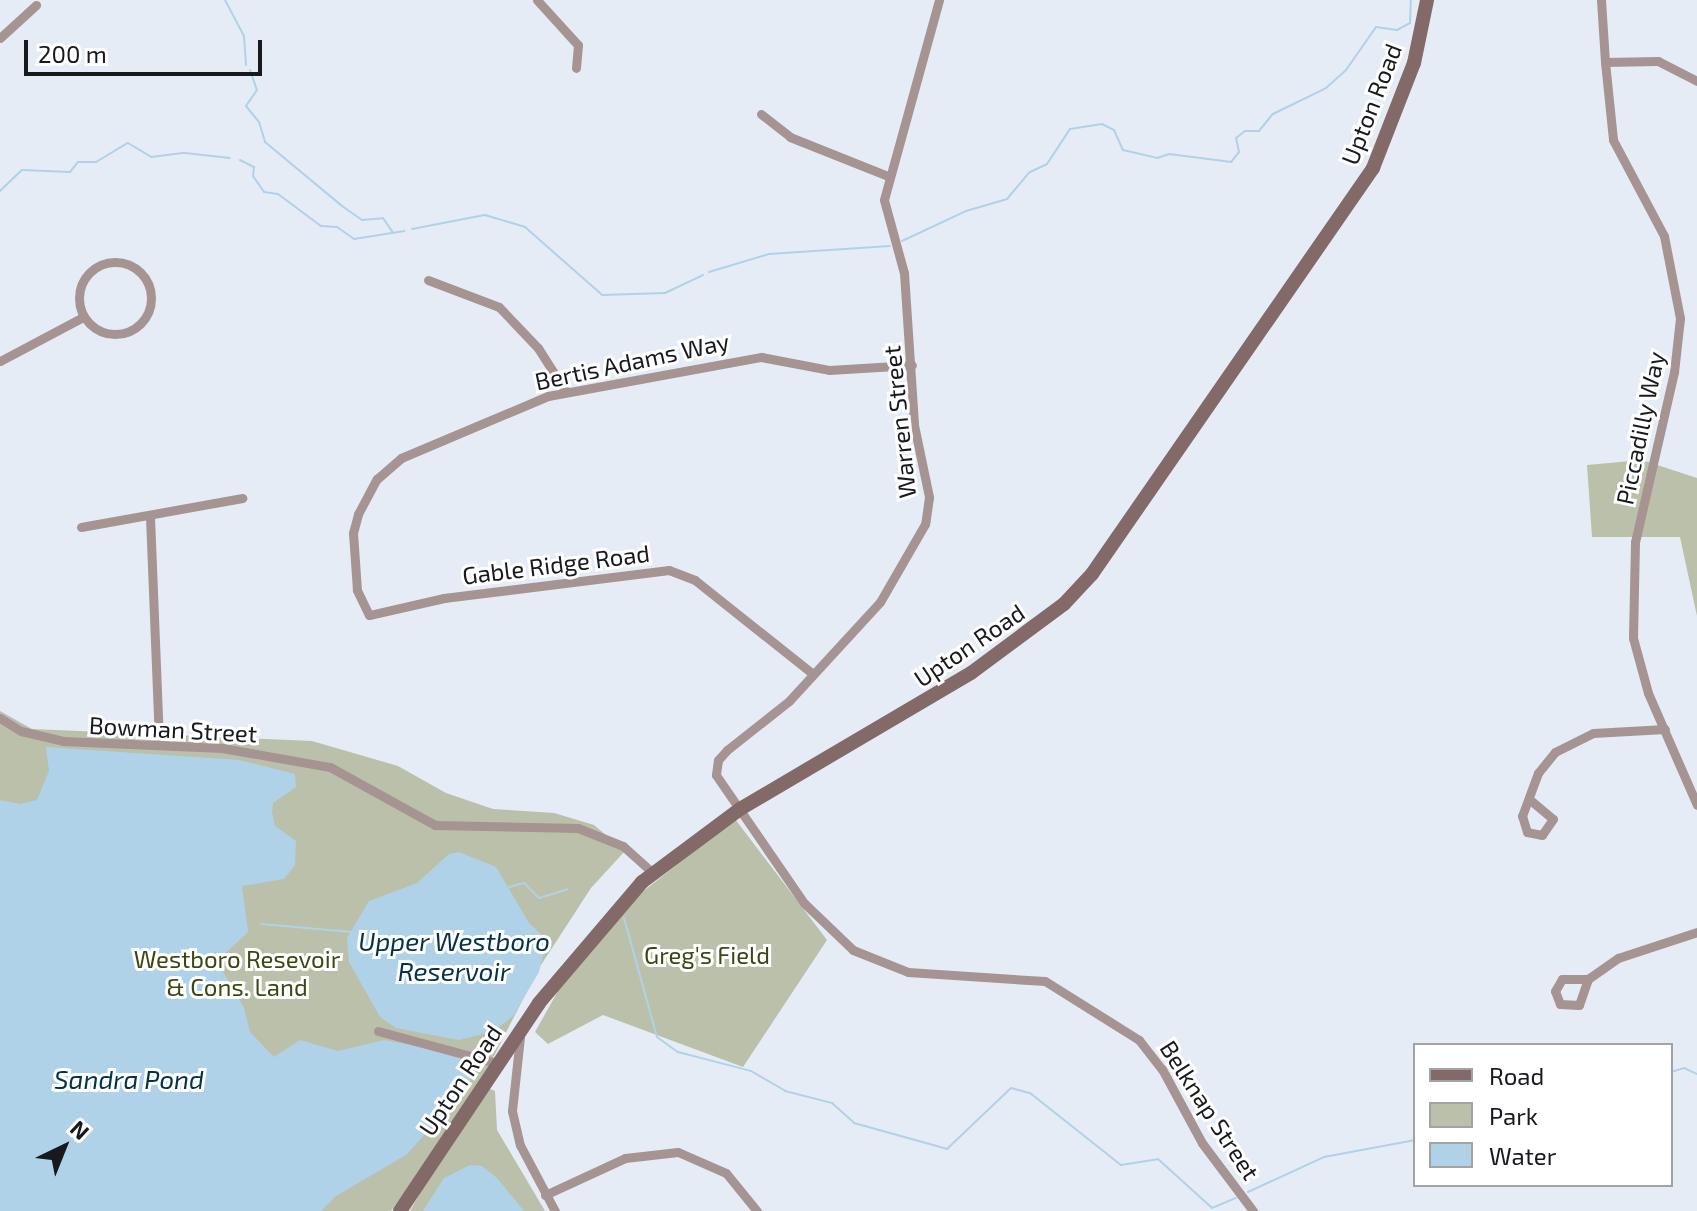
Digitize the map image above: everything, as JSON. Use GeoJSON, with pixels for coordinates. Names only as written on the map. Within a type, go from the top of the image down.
{"type":"FeatureCollection","features":[{"type":"Feature","properties":{"kind":"main road","name":"Upton Road"},"geometry":{"type":"LineString","coordinates":[[400,1211],[497,1063],[582,946],[653,873],[740,809],[971,673],[1064,604],[1092,574],[1373,168],[1414,63],[1427,0]]}},
{"type":"Feature","properties":{"kind":"street"},"geometry":{"type":"LineString","coordinates":[[537,0],[578,45],[576,68]]}},
{"type":"Feature","properties":{"kind":"street","name":"Warren Street"},"geometry":{"type":"LineString","coordinates":[[740,809],[716,775],[718,760],[813,674],[880,602],[925,524],[929,497],[914,425],[904,273],[884,200],[888,176],[939,0]]}},
{"type":"Feature","properties":{"kind":"street","name":"Piccadilly Way"},"geometry":{"type":"LineString","coordinates":[[1601,0],[1613,140],[1664,236],[1680,318],[1674,372],[1635,542],[1630,591],[1640,668],[1697,805]]}},
{"type":"Feature","properties":{"kind":"street"},"geometry":{"type":"LineString","coordinates":[[0,38],[36,5]]}},
{"type":"Feature","properties":{"kind":"street"},"geometry":{"type":"LineString","coordinates":[[1605,62],[1658,61],[1697,81]]}},
{"type":"Feature","properties":{"kind":"street"},"geometry":{"type":"LineString","coordinates":[[761,114],[799,141],[888,176]]}},
{"type":"Feature","properties":{"kind":"street"},"geometry":{"type":"LineString","coordinates":[[128,264],[149,285],[151,305],[133,329],[104,333],[83,317],[80,287],[100,265],[128,264]]}},
{"type":"Feature","properties":{"kind":"street"},"geometry":{"type":"LineString","coordinates":[[428,280],[499,307],[538,348],[566,392]]}},
{"type":"Feature","properties":{"kind":"street"},"geometry":{"type":"LineString","coordinates":[[0,361],[83,317]]}},
{"type":"Feature","properties":{"kind":"street","name":"Bertis Adams Way"},"geometry":{"type":"LineString","coordinates":[[367,613],[357,590],[353,533],[377,479],[419,448],[566,392],[761,357],[829,370],[912,365]]}},
{"type":"Feature","properties":{"kind":"street"},"geometry":{"type":"LineString","coordinates":[[81,527],[242,498]]}},
{"type":"Feature","properties":{"kind":"street"},"geometry":{"type":"LineString","coordinates":[[150,517],[159,745]]}},
{"type":"Feature","properties":{"kind":"street","name":"Gable Ridge Road"},"geometry":{"type":"LineString","coordinates":[[367,613],[375,616],[444,598],[669,570],[695,580],[813,674]]}},
{"type":"Feature","properties":{"kind":"street","name":"Bowman Street"},"geometry":{"type":"LineString","coordinates":[[0,718],[46,739],[222,748],[330,767],[435,825],[578,828],[623,846],[653,873]]}},
{"type":"Feature","properties":{"kind":"street"},"geometry":{"type":"LineString","coordinates":[[1529,799],[1538,773],[1566,743],[1593,733],[1665,729]]}},
{"type":"Feature","properties":{"kind":"street","name":"Belknap Street"},"geometry":{"type":"LineString","coordinates":[[740,809],[820,922],[867,959],[943,977],[1045,981],[1129,1033],[1155,1058],[1202,1143],[1253,1211]]}},
{"type":"Feature","properties":{"kind":"street"},"geometry":{"type":"LineString","coordinates":[[1588,979],[1632,952],[1697,932]]}},
{"type":"Feature","properties":{"kind":"street"},"geometry":{"type":"LineString","coordinates":[[524,1025],[512,1075],[512,1111],[520,1145],[555,1211]]}},
{"type":"Feature","properties":{"kind":"street"},"geometry":{"type":"LineString","coordinates":[[378,1031],[497,1063]]}},
{"type":"Feature","properties":{"kind":"street"},"geometry":{"type":"LineString","coordinates":[[545,1195],[625,1158],[669,1151],[695,1156],[726,1173],[757,1211]]}},
{"type":"Feature","properties":{"kind":"green space"},"geometry":{"type":"Polygon","coordinates":[[[1642,460],[1697,478],[1697,616],[1680,537],[1592,537],[1587,465],[1642,460]]]}},
{"type":"Feature","properties":{"kind":"green space","name":"Westboro Resevoir & Cons. Land"},"geometry":{"type":"Polygon","coordinates":[[[0,711],[32,729],[312,741],[398,766],[446,793],[493,809],[554,813],[594,825],[625,851],[591,888],[539,968],[474,1095],[481,1085],[495,1091],[497,1130],[545,1211],[410,1211],[470,1102],[391,1211],[0,1211],[0,711]]]}},
{"type":"Feature","properties":{"kind":"green space","name":"Greg's Field"},"geometry":{"type":"Polygon","coordinates":[[[735,819],[827,940],[743,1067],[603,1015],[548,1044],[535,1032],[558,991],[627,904],[735,819]]]}},
{"type":"Feature","properties":{"kind":"water","name":"Sandra Pond"},"geometry":{"type":"Polygon","coordinates":[[[46,747],[239,760],[295,774],[296,787],[273,803],[272,812],[275,826],[296,841],[295,865],[284,879],[242,886],[248,932],[217,961],[244,1008],[250,1032],[274,1057],[300,1040],[338,1051],[384,1040],[463,1055],[472,1064],[469,1086],[406,1155],[336,1196],[321,1211],[0,1211],[0,800],[20,804],[37,800],[49,771],[46,747]]]}},
{"type":"Feature","properties":{"kind":"water","name":"Upper Westboro Reservoir"},"geometry":{"type":"Polygon","coordinates":[[[459,852],[496,867],[529,923],[547,940],[539,972],[513,1016],[494,1031],[459,1040],[396,1028],[380,1017],[349,962],[347,938],[369,901],[417,883],[449,854],[459,852]]]}},
{"type":"Feature","properties":{"kind":"water"},"geometry":{"type":"Polygon","coordinates":[[[470,1165],[482,1166],[497,1178],[524,1211],[423,1211],[444,1178],[470,1165]]]}},
{"type":"Feature","properties":{"kind":"waterway"},"geometry":{"type":"LineString","coordinates":[[225,0],[244,36],[246,65]]}},
{"type":"Feature","properties":{"kind":"waterway"},"geometry":{"type":"LineString","coordinates":[[902,241],[966,211],[1007,199],[1030,172],[1047,164],[1070,129],[1102,124],[1114,130],[1123,150],[1157,158],[1169,154],[1231,162],[1239,152],[1236,138],[1245,131],[1259,131],[1273,114],[1326,88],[1346,70],[1376,27],[1397,30],[1410,23],[1411,0]]}},
{"type":"Feature","properties":{"kind":"waterway"},"geometry":{"type":"LineString","coordinates":[[250,70],[257,90],[246,106],[259,122],[265,142],[342,206],[362,220],[383,218],[393,233]]}},
{"type":"Feature","properties":{"kind":"waterway"},"geometry":{"type":"LineString","coordinates":[[0,191],[22,170],[70,172],[78,162],[96,162],[128,143],[151,157],[185,153],[230,158]]}},
{"type":"Feature","properties":{"kind":"waterway"},"geometry":{"type":"LineString","coordinates":[[240,160],[254,167],[253,176],[264,192],[278,194],[321,226],[337,227],[354,239],[404,231]]}},
{"type":"Feature","properties":{"kind":"waterway"},"geometry":{"type":"LineString","coordinates":[[412,229],[485,215],[525,227],[602,295],[665,293],[703,275]]}},
{"type":"Feature","properties":{"kind":"waterway"},"geometry":{"type":"LineString","coordinates":[[709,272],[769,254],[890,246]]}},
{"type":"Feature","properties":{"kind":"waterway"},"geometry":{"type":"LineString","coordinates":[[509,887],[524,883],[539,898],[568,889]]}},
{"type":"Feature","properties":{"kind":"waterway"},"geometry":{"type":"LineString","coordinates":[[624,918],[657,1037],[678,1052],[751,1071],[785,1091],[832,1103],[854,1123],[947,1149],[1011,1088],[1030,1093],[1121,1165],[1158,1159],[1212,1208],[1236,1198]]}},
{"type":"Feature","properties":{"kind":"waterway"},"geometry":{"type":"LineString","coordinates":[[261,924],[352,932]]}},
{"type":"Feature","properties":{"kind":"waterway"},"geometry":{"type":"LineString","coordinates":[[1673,1071],[1684,1068],[1697,1074]]}},
{"type":"Feature","properties":{"kind":"waterway"},"geometry":{"type":"LineString","coordinates":[[1248,1192],[1324,1157],[1413,1140]]}}]}
